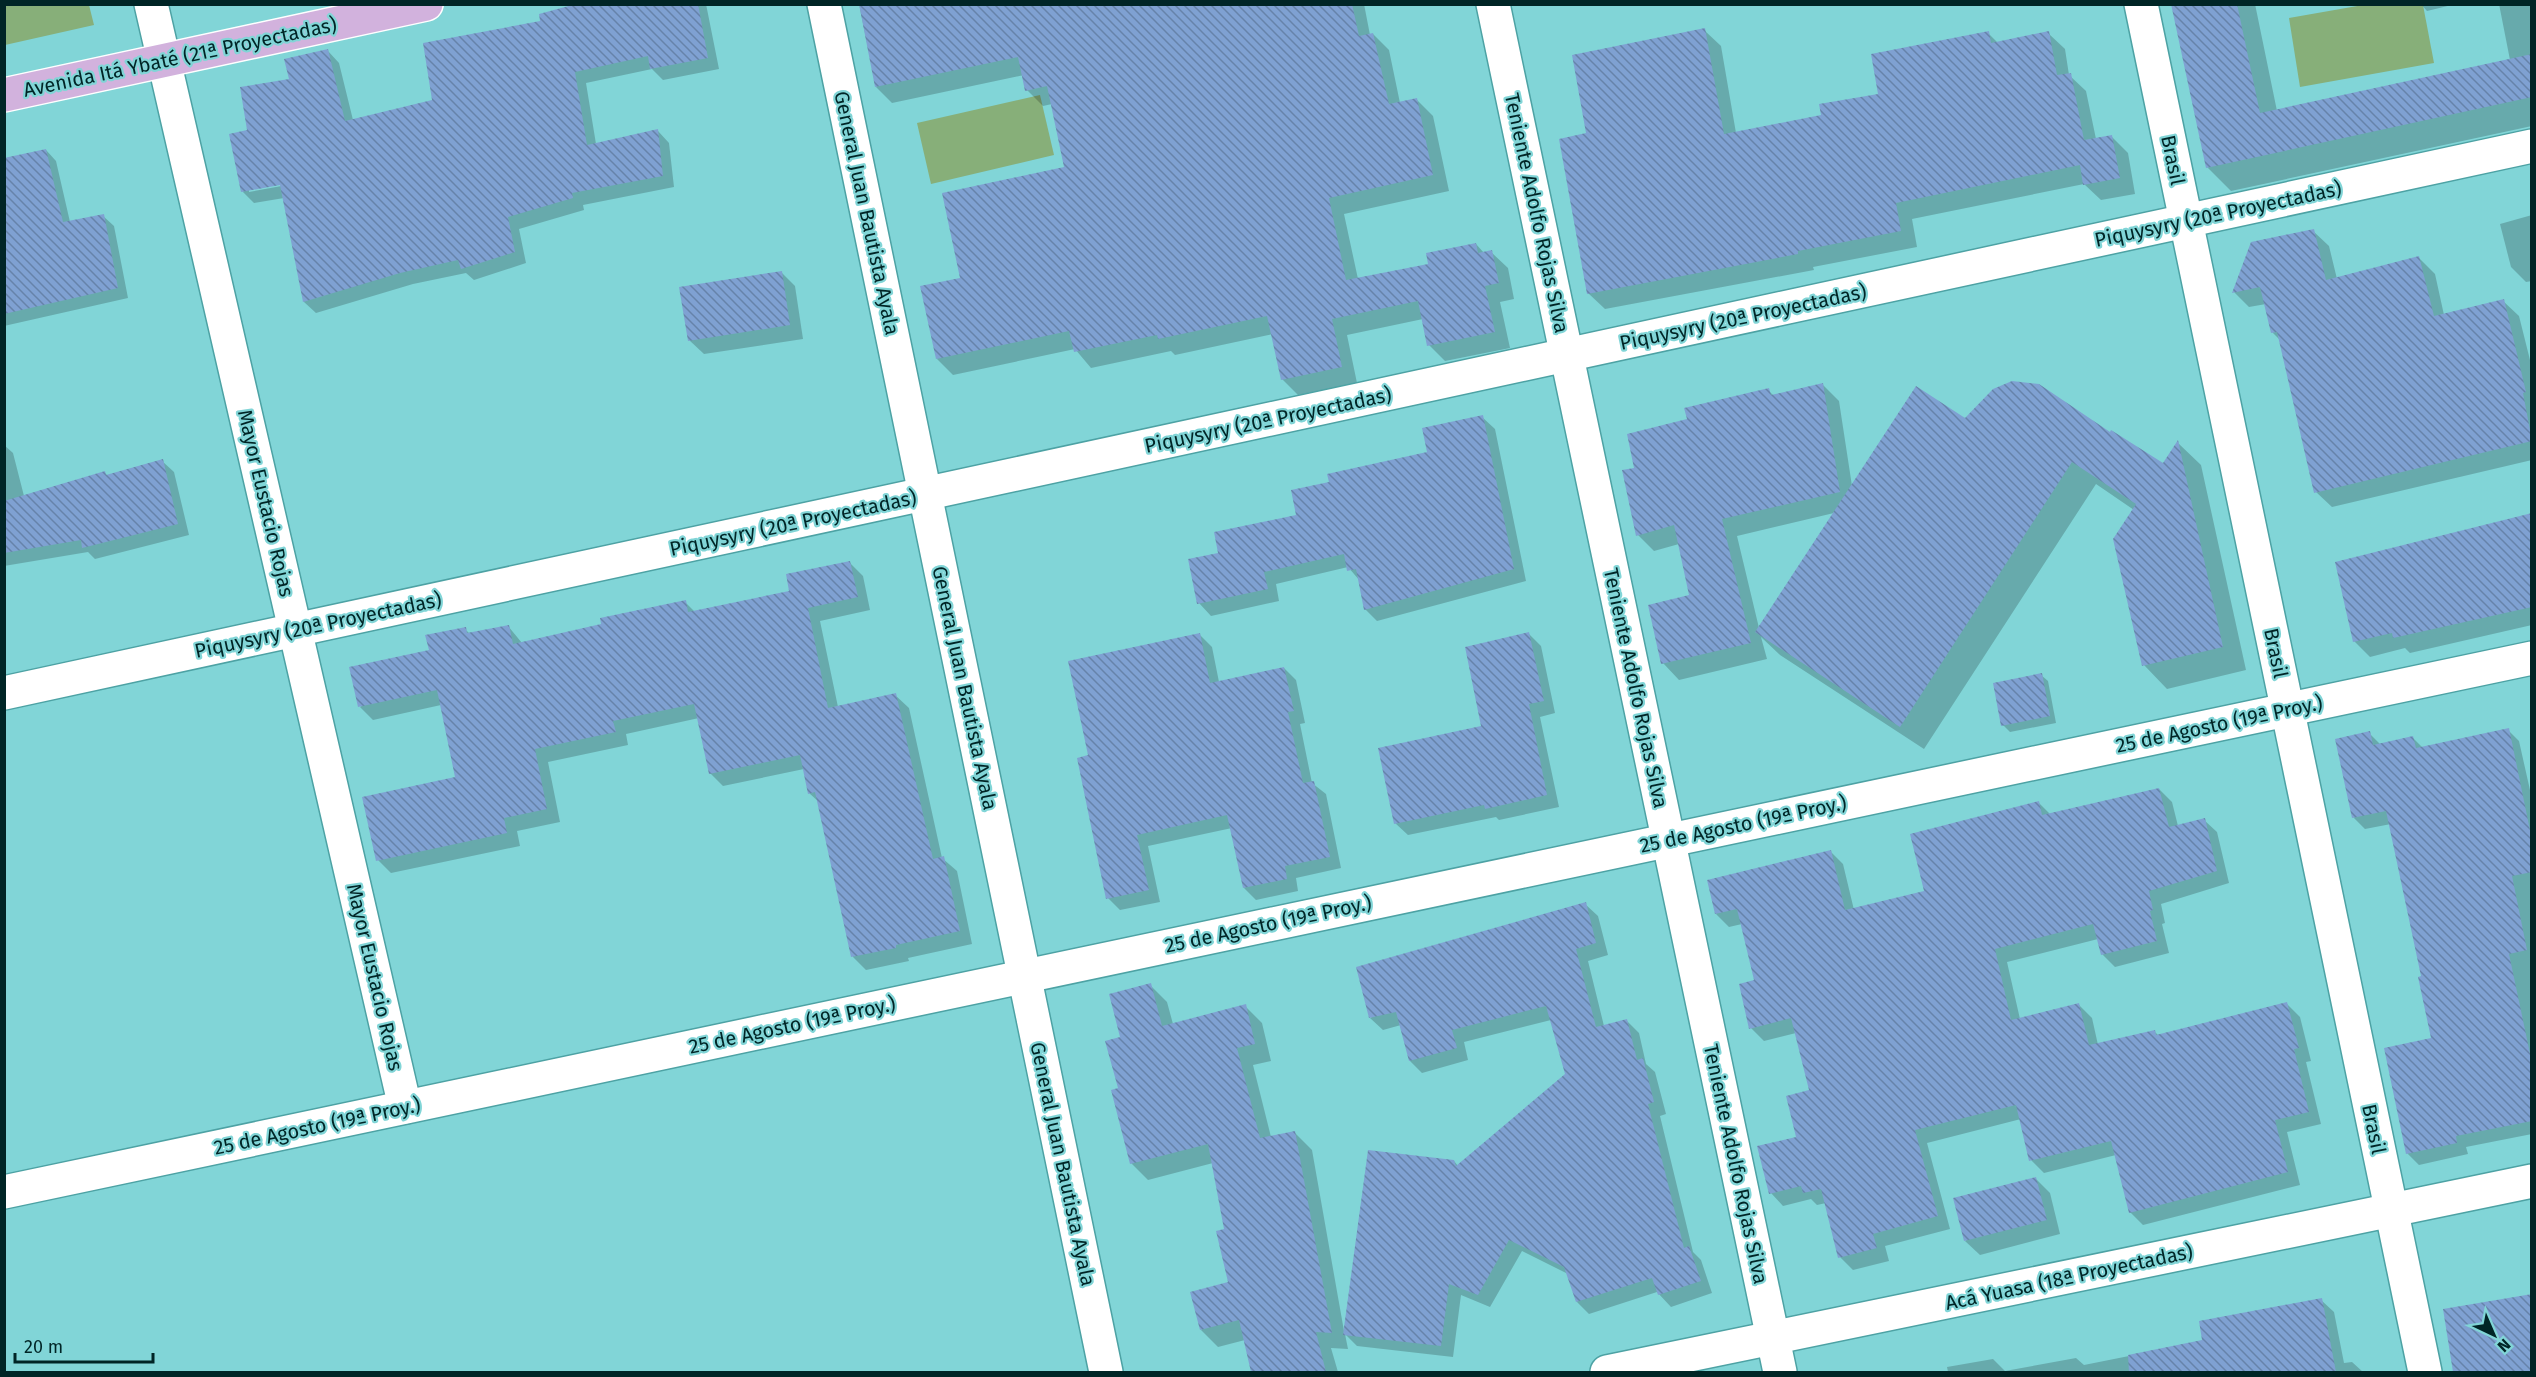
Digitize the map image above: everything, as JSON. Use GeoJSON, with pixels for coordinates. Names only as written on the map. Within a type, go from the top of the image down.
{"type":"FeatureCollection","features":[{"type":"Feature","properties":{"kind":"main road","name":"Avenida Itá Ybaté (21ª Proyectadas)"},"geometry":{"type":"LineString","coordinates":[[4,94],[426,4]]}},
{"type":"Feature","properties":{"kind":"street","name":"Mayor Eustacio Rojas"},"geometry":{"type":"LineString","coordinates":[[151,4],[405,1107]]}},
{"type":"Feature","properties":{"kind":"street","name":"General Juan Bautista Ayala"},"geometry":{"type":"LineString","coordinates":[[824,4],[1106,1372]]}},
{"type":"Feature","properties":{"kind":"street","name":"Teniente Adolfo Rojas Silva"},"geometry":{"type":"LineString","coordinates":[[1493,4],[1780,1372]]}},
{"type":"Feature","properties":{"kind":"street","name":"Brasil"},"geometry":{"type":"LineString","coordinates":[[2141,4],[2425,1372]]}},
{"type":"Feature","properties":{"kind":"street","name":"Piquysyry (20ª Proyectadas)"},"geometry":{"type":"LineString","coordinates":[[4,693],[2532,146]]}},
{"type":"Feature","properties":{"kind":"street","name":"25 de Agosto (19ª Proy.)"},"geometry":{"type":"LineString","coordinates":[[4,1192],[2532,658]]}},
{"type":"Feature","properties":{"kind":"street","name":"Acá Yuasa (18ª Proyectadas)"},"geometry":{"type":"LineString","coordinates":[[1607,1372],[2532,1181]]}},
{"type":"Feature","properties":{"kind":"green space"},"geometry":{"type":"Polygon","coordinates":[[[4,5],[89,5],[94,25],[5,45],[4,5]]]}},
{"type":"Feature","properties":{"kind":"green space"},"geometry":{"type":"Polygon","coordinates":[[[2363,5],[2423,5],[2434,63],[2300,87],[2289,18],[2363,5]]]}},
{"type":"Feature","properties":{"kind":"green space"},"geometry":{"type":"Polygon","coordinates":[[[1040,95],[1054,155],[931,184],[917,123],[1040,95]]]}},
{"type":"Feature","properties":{"kind":"building"},"geometry":{"type":"Polygon","coordinates":[[[576,4],[698,4],[708,58],[650,69],[648,56],[575,72],[587,145],[658,129],[663,176],[572,193],[573,198],[508,217],[515,252],[461,269],[458,260],[400,273],[303,302],[280,185],[241,192],[229,134],[247,130],[240,87],[289,79],[284,59],[328,49],[345,121],[432,100],[423,43],[540,21],[539,14],[576,4]]]}},
{"type":"Feature","properties":{"kind":"building"},"geometry":{"type":"Polygon","coordinates":[[[859,4],[1352,4],[1359,36],[1373,33],[1389,104],[1417,98],[1433,175],[1329,198],[1346,280],[1428,264],[1426,253],[1476,243],[1478,253],[1492,250],[1499,283],[1485,286],[1495,332],[1427,346],[1418,301],[1332,319],[1342,367],[1281,380],[1267,316],[1158,339],[1157,335],[1074,352],[1069,331],[936,359],[920,286],[960,278],[942,193],[1064,167],[1047,86],[1025,91],[1018,57],[875,87],[859,4]]]}},
{"type":"Feature","properties":{"kind":"building"},"geometry":{"type":"Polygon","coordinates":[[[2171,4],[2237,4],[2260,113],[2532,54],[2532,97],[2206,168],[2171,4]]]}},
{"type":"Feature","properties":{"kind":"building"},"geometry":{"type":"Polygon","coordinates":[[[1705,28],[1724,134],[1821,115],[1819,104],[1878,94],[1871,54],[1989,31],[1991,43],[2049,31],[2057,75],[2071,73],[2084,140],[2112,135],[2120,178],[2083,185],[2080,165],[1896,203],[1901,231],[1798,251],[1798,254],[1587,294],[1559,139],[1586,133],[1572,55],[1705,28]]]}},
{"type":"Feature","properties":{"kind":"building"},"geometry":{"type":"Polygon","coordinates":[[[46,149],[63,222],[104,214],[118,288],[4,314],[4,158],[46,149]]]}},
{"type":"Feature","properties":{"kind":"building"},"geometry":{"type":"Polygon","coordinates":[[[2314,229],[2326,280],[2419,256],[2434,316],[2504,299],[2526,392],[2523,393],[2532,441],[2314,493],[2277,332],[2271,333],[2260,287],[2232,293],[2251,242],[2314,229]]]}},
{"type":"Feature","properties":{"kind":"building"},"geometry":{"type":"Polygon","coordinates":[[[782,271],[790,325],[688,341],[679,287],[782,271]]]}},
{"type":"Feature","properties":{"kind":"building"},"geometry":{"type":"Polygon","coordinates":[[[2012,381],[2039,384],[2110,432],[2111,430],[2163,463],[2178,440],[2223,647],[2142,666],[2113,539],[2136,504],[2072,462],[1900,727],[1755,632],[1916,386],[1965,418],[1993,389],[2012,381]]]}},
{"type":"Feature","properties":{"kind":"building"},"geometry":{"type":"Polygon","coordinates":[[[1823,383],[1840,492],[1722,519],[1751,643],[1661,664],[1648,605],[1689,595],[1674,525],[1636,536],[1622,470],[1634,468],[1627,434],[1687,419],[1684,408],[1769,388],[1771,395],[1823,383]]]}},
{"type":"Feature","properties":{"kind":"building"},"geometry":{"type":"Polygon","coordinates":[[[1483,415],[1514,569],[1364,610],[1356,569],[1347,571],[1344,554],[1264,572],[1268,589],[1197,604],[1188,559],[1218,553],[1214,532],[1296,515],[1291,490],[1329,482],[1327,474],[1427,452],[1422,428],[1483,415]]]}},
{"type":"Feature","properties":{"kind":"building"},"geometry":{"type":"Polygon","coordinates":[[[163,459],[178,524],[82,548],[81,540],[4,553],[4,501],[105,471],[106,475],[163,459]]]}},
{"type":"Feature","properties":{"kind":"building"},"geometry":{"type":"Polygon","coordinates":[[[2532,513],[2532,607],[2393,638],[2392,633],[2353,642],[2335,562],[2532,513]]]}},
{"type":"Feature","properties":{"kind":"building"},"geometry":{"type":"Polygon","coordinates":[[[850,561],[858,597],[808,608],[828,708],[896,693],[933,859],[944,856],[960,931],[851,957],[815,792],[808,794],[800,755],[709,774],[694,704],[613,721],[616,732],[535,749],[547,809],[504,818],[507,833],[376,861],[362,797],[455,777],[437,690],[358,707],[349,667],[429,650],[425,635],[466,627],[467,633],[509,625],[513,644],[601,624],[600,618],[686,600],[688,612],[789,591],[786,574],[850,561]]]}},
{"type":"Feature","properties":{"kind":"building"},"geometry":{"type":"Polygon","coordinates":[[[1529,632],[1544,701],[1529,704],[1547,795],[1485,809],[1484,805],[1394,824],[1378,748],[1481,726],[1465,647],[1529,632]]]}},
{"type":"Feature","properties":{"kind":"building"},"geometry":{"type":"Polygon","coordinates":[[[1200,633],[1210,683],[1284,667],[1294,711],[1288,712],[1303,783],[1314,781],[1330,857],[1285,866],[1287,879],[1243,888],[1227,815],[1137,835],[1149,890],[1106,899],[1077,758],[1088,755],[1068,661],[1200,633]]]}},
{"type":"Feature","properties":{"kind":"building"},"geometry":{"type":"Polygon","coordinates":[[[2042,673],[2050,716],[2001,726],[1993,683],[2042,673]]]}},
{"type":"Feature","properties":{"kind":"building"},"geometry":{"type":"Polygon","coordinates":[[[2509,728],[2532,840],[2532,872],[2512,876],[2527,950],[2509,954],[2532,1063],[2532,1121],[2456,1136],[2457,1143],[2406,1154],[2384,1048],[2431,1038],[2418,977],[2421,976],[2386,811],[2352,818],[2335,739],[2370,731],[2373,745],[2413,736],[2416,748],[2509,728]]]}},
{"type":"Feature","properties":{"kind":"building"},"geometry":{"type":"Polygon","coordinates":[[[2159,788],[2169,827],[2205,818],[2217,871],[2149,891],[2153,910],[2150,911],[2157,941],[2101,955],[2093,924],[1995,949],[2011,1020],[2079,1003],[2089,1045],[2155,1030],[2156,1035],[2287,1002],[2299,1048],[2294,1049],[2309,1112],[2275,1120],[2288,1172],[2129,1213],[2111,1141],[2029,1161],[2016,1105],[1915,1130],[1938,1216],[1873,1234],[1877,1248],[1838,1258],[1821,1189],[1803,1193],[1801,1186],[1769,1194],[1757,1146],[1796,1137],[1786,1096],[1809,1090],[1791,1018],[1749,1029],[1739,984],[1754,980],[1737,909],[1715,914],[1707,880],[1831,850],[1845,910],[1924,891],[1910,834],[2039,801],[2042,815],[2159,788]]]}},
{"type":"Feature","properties":{"kind":"building"},"geometry":{"type":"Polygon","coordinates":[[[1586,902],[1596,943],[1576,949],[1596,1027],[1627,1019],[1637,1060],[1643,1058],[1654,1102],[1648,1104],[1684,1248],[1689,1246],[1701,1281],[1658,1295],[1652,1278],[1576,1302],[1564,1267],[1509,1240],[1478,1295],[1449,1284],[1441,1346],[1343,1335],[1368,1150],[1454,1160],[1456,1166],[1565,1074],[1546,1006],[1452,1030],[1457,1048],[1409,1061],[1396,1012],[1369,1018],[1356,967],[1586,902]]]}},
{"type":"Feature","properties":{"kind":"building"},"geometry":{"type":"Polygon","coordinates":[[[1151,983],[1162,1026],[1246,1004],[1255,1044],[1237,1048],[1260,1138],[1295,1131],[1332,1333],[1316,1332],[1326,1372],[1251,1372],[1239,1320],[1200,1330],[1190,1292],[1228,1282],[1216,1231],[1224,1229],[1208,1144],[1130,1164],[1111,1090],[1118,1088],[1105,1041],[1120,1037],[1109,994],[1151,983]]]}},
{"type":"Feature","properties":{"kind":"building"},"geometry":{"type":"Polygon","coordinates":[[[2036,1177],[2047,1220],[1964,1241],[1953,1198],[2036,1177]]]}},
{"type":"Feature","properties":{"kind":"building"},"geometry":{"type":"Polygon","coordinates":[[[2532,1294],[2532,1372],[2453,1372],[2443,1309],[2532,1294]]]}},
{"type":"Feature","properties":{"kind":"building"},"geometry":{"type":"Polygon","coordinates":[[[2322,1298],[2336,1372],[2129,1372],[2128,1355],[2202,1340],[2199,1321],[2322,1298]]]}}]}
